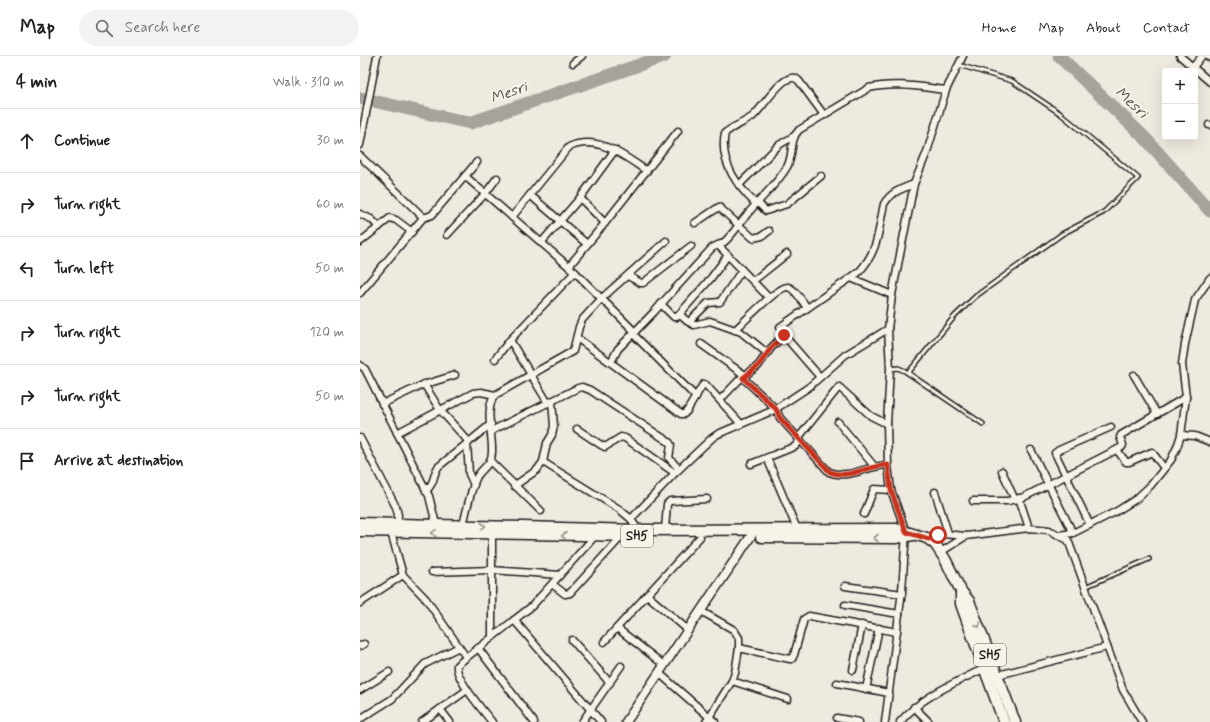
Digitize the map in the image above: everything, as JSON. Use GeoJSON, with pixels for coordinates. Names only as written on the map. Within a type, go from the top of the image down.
{"type":"FeatureCollection","features":[{"type":"Feature","properties":{"kind":"main road","name":"SH5"},"geometry":{"type":"LineString","coordinates":[[360,523],[395,529],[492,534],[595,536],[700,536],[797,529],[896,529],[929,539],[941,552],[961,591],[969,600],[1004,722]]}},
{"type":"Feature","properties":{"kind":"main road","name":"SH5"},"geometry":{"type":"LineString","coordinates":[[360,532],[436,524],[896,538],[909,534]]}},
{"type":"Feature","properties":{"kind":"main road","name":"SH5"},"geometry":{"type":"LineString","coordinates":[[961,591],[961,604],[990,674],[1015,722]]}},
{"type":"Feature","properties":{"kind":"street"},"geometry":{"type":"LineString","coordinates":[[360,145],[377,56]]}},
{"type":"Feature","properties":{"kind":"street"},"geometry":{"type":"LineString","coordinates":[[573,64],[582,56]]}},
{"type":"Feature","properties":{"kind":"street"},"geometry":{"type":"LineString","coordinates":[[885,722],[909,534],[891,490],[888,465],[887,424],[890,369],[888,330],[892,295],[914,184],[927,152],[946,90],[964,56]]}},
{"type":"Feature","properties":{"kind":"street"},"geometry":{"type":"LineString","coordinates":[[1180,56],[1210,82]]}},
{"type":"Feature","properties":{"kind":"street"},"geometry":{"type":"LineString","coordinates":[[1193,67],[1202,56]]}},
{"type":"Feature","properties":{"kind":"street"},"geometry":{"type":"LineString","coordinates":[[821,176],[787,204],[766,211],[745,193],[728,167],[725,154],[725,133],[752,117],[771,94],[792,77],[797,78],[824,115]]}},
{"type":"Feature","properties":{"kind":"street"},"geometry":{"type":"LineString","coordinates":[[739,185],[779,146],[794,136],[799,130],[869,88],[895,85],[946,90]]}},
{"type":"Feature","properties":{"kind":"street"},"geometry":{"type":"LineString","coordinates":[[569,266],[678,132]]}},
{"type":"Feature","properties":{"kind":"street"},"geometry":{"type":"LineString","coordinates":[[611,362],[618,349],[712,248],[729,237],[776,182],[788,167],[794,136]]}},
{"type":"Feature","properties":{"kind":"street"},"geometry":{"type":"LineString","coordinates":[[512,217],[569,147],[583,144],[598,144],[615,150],[647,171]]}},
{"type":"Feature","properties":{"kind":"street"},"geometry":{"type":"LineString","coordinates":[[541,243],[580,198],[615,150]]}},
{"type":"Feature","properties":{"kind":"street"},"geometry":{"type":"LineString","coordinates":[[360,156],[422,215],[423,218]]}},
{"type":"Feature","properties":{"kind":"street"},"geometry":{"type":"LineString","coordinates":[[361,289],[423,218],[432,215],[477,162]]}},
{"type":"Feature","properties":{"kind":"street"},"geometry":{"type":"LineString","coordinates":[[465,176],[541,243],[605,295],[634,333],[696,397]]}},
{"type":"Feature","properties":{"kind":"street"},"geometry":{"type":"LineString","coordinates":[[447,235],[485,194],[497,178]]}},
{"type":"Feature","properties":{"kind":"street"},"geometry":{"type":"LineString","coordinates":[[820,377],[781,332],[780,327],[850,278],[864,266],[876,246],[883,210],[887,199],[896,191],[914,184]]}},
{"type":"Feature","properties":{"kind":"street"},"geometry":{"type":"LineString","coordinates":[[530,195],[560,222],[588,244]]}},
{"type":"Feature","properties":{"kind":"street"},"geometry":{"type":"LineString","coordinates":[[580,198],[605,223]]}},
{"type":"Feature","properties":{"kind":"street"},"geometry":{"type":"LineString","coordinates":[[695,223],[719,207],[753,238],[762,236],[769,231]]}},
{"type":"Feature","properties":{"kind":"street"},"geometry":{"type":"LineString","coordinates":[[360,214],[368,217],[379,227]]}},
{"type":"Feature","properties":{"kind":"street"},"geometry":{"type":"LineString","coordinates":[[360,242],[388,220],[393,218],[412,232]]}},
{"type":"Feature","properties":{"kind":"street"},"geometry":{"type":"LineString","coordinates":[[463,525],[474,485],[479,475],[490,461],[492,452],[490,404],[492,399],[495,395],[573,351],[580,324],[605,295],[666,241]]}},
{"type":"Feature","properties":{"kind":"street"},"geometry":{"type":"LineString","coordinates":[[718,245],[769,298]]}},
{"type":"Feature","properties":{"kind":"street"},"geometry":{"type":"LineString","coordinates":[[628,276],[640,283],[643,283],[691,246]]}},
{"type":"Feature","properties":{"kind":"street"},"geometry":{"type":"LineString","coordinates":[[753,281],[787,254]]}},
{"type":"Feature","properties":{"kind":"street"},"geometry":{"type":"LineString","coordinates":[[661,304],[674,317],[677,316],[711,278],[728,255]]}},
{"type":"Feature","properties":{"kind":"street"},"geometry":{"type":"LineString","coordinates":[[689,322],[708,303],[722,300],[742,270]]}},
{"type":"Feature","properties":{"kind":"street"},"geometry":{"type":"LineString","coordinates":[[495,359],[510,340],[576,272]]}},
{"type":"Feature","properties":{"kind":"street"},"geometry":{"type":"LineString","coordinates":[[850,278],[892,295]]}},
{"type":"Feature","properties":{"kind":"street"},"geometry":{"type":"LineString","coordinates":[[1058,535],[1073,533],[1117,511],[1136,499],[1151,485],[1171,460],[1181,435],[1186,397],[1182,364],[1185,344],[1195,300],[1210,278]]}},
{"type":"Feature","properties":{"kind":"street"},"geometry":{"type":"LineString","coordinates":[[735,330],[769,298],[785,288],[790,288],[807,308]]}},
{"type":"Feature","properties":{"kind":"street"},"geometry":{"type":"LineString","coordinates":[[679,314],[694,325],[710,321],[741,332],[767,353]]}},
{"type":"Feature","properties":{"kind":"street"},"geometry":{"type":"LineString","coordinates":[[631,519],[677,471],[712,438],[774,410],[809,387],[846,355],[888,330]]}},
{"type":"Feature","properties":{"kind":"street"},"geometry":{"type":"LineString","coordinates":[[720,400],[758,366],[767,353],[784,335]]}},
{"type":"Feature","properties":{"kind":"street"},"geometry":{"type":"LineString","coordinates":[[577,338],[681,414],[687,412],[704,384],[741,424]]}},
{"type":"Feature","properties":{"kind":"street"},"geometry":{"type":"LineString","coordinates":[[510,340],[550,402],[554,426],[552,435],[547,443],[543,462],[537,470],[514,486]]}},
{"type":"Feature","properties":{"kind":"street"},"geometry":{"type":"LineString","coordinates":[[701,344],[745,377],[780,418],[830,472],[836,474],[853,473],[874,466],[888,465]]}},
{"type":"Feature","properties":{"kind":"street"},"geometry":{"type":"LineString","coordinates":[[360,365],[365,369],[431,501],[436,524]]}},
{"type":"Feature","properties":{"kind":"street"},"geometry":{"type":"LineString","coordinates":[[382,404],[424,384],[455,375]]}},
{"type":"Feature","properties":{"kind":"street"},"geometry":{"type":"LineString","coordinates":[[1134,375],[1157,414]]}},
{"type":"Feature","properties":{"kind":"street"},"geometry":{"type":"LineString","coordinates":[[424,384],[440,410],[468,442],[469,474],[474,485]]}},
{"type":"Feature","properties":{"kind":"street"},"geometry":{"type":"LineString","coordinates":[[491,431],[582,387],[586,388],[669,442],[671,445],[669,458],[677,471]]}},
{"type":"Feature","properties":{"kind":"street"},"geometry":{"type":"LineString","coordinates":[[751,464],[796,446],[800,438],[839,387],[871,416],[887,424]]}},
{"type":"Feature","properties":{"kind":"street"},"geometry":{"type":"LineString","coordinates":[[397,433],[473,393],[481,392],[495,395]]}},
{"type":"Feature","properties":{"kind":"street"},"geometry":{"type":"LineString","coordinates":[[972,501],[1008,501],[1017,499],[1048,484],[1117,450],[1123,446],[1120,437],[1121,435],[1186,397]]}},
{"type":"Feature","properties":{"kind":"street"},"geometry":{"type":"LineString","coordinates":[[838,422],[874,466]]}},
{"type":"Feature","properties":{"kind":"street"},"geometry":{"type":"LineString","coordinates":[[426,491],[434,481],[435,472],[438,467],[491,424]]}},
{"type":"Feature","properties":{"kind":"street"},"geometry":{"type":"LineString","coordinates":[[1090,524],[1056,455],[1056,451],[1111,427]]}},
{"type":"Feature","properties":{"kind":"street"},"geometry":{"type":"LineString","coordinates":[[577,429],[605,447],[621,437],[625,438],[677,471]]}},
{"type":"Feature","properties":{"kind":"street"},"geometry":{"type":"LineString","coordinates":[[1181,435],[1195,436],[1210,442]]}},
{"type":"Feature","properties":{"kind":"street"},"geometry":{"type":"LineString","coordinates":[[360,438],[396,507],[398,515],[395,529],[403,575],[426,599],[466,657]]}},
{"type":"Feature","properties":{"kind":"street"},"geometry":{"type":"LineString","coordinates":[[1031,450],[1073,533]]}},
{"type":"Feature","properties":{"kind":"street"},"geometry":{"type":"LineString","coordinates":[[1117,450],[1126,462],[1152,452],[1164,468]]}},
{"type":"Feature","properties":{"kind":"street"},"geometry":{"type":"LineString","coordinates":[[768,458],[797,529]]}},
{"type":"Feature","properties":{"kind":"street"},"geometry":{"type":"LineString","coordinates":[[490,461],[541,511]]}},
{"type":"Feature","properties":{"kind":"street"},"geometry":{"type":"LineString","coordinates":[[543,462],[609,502],[631,519],[638,530]]}},
{"type":"Feature","properties":{"kind":"street"},"geometry":{"type":"LineString","coordinates":[[1002,471],[1017,499],[1029,528]]}},
{"type":"Feature","properties":{"kind":"street"},"geometry":{"type":"LineString","coordinates":[[864,514],[874,489],[891,490]]}},
{"type":"Feature","properties":{"kind":"street"},"geometry":{"type":"LineString","coordinates":[[935,492],[948,533]]}},
{"type":"Feature","properties":{"kind":"street"},"geometry":{"type":"LineString","coordinates":[[664,530],[667,504],[670,501],[707,498]]}},
{"type":"Feature","properties":{"kind":"street"},"geometry":{"type":"LineString","coordinates":[[929,539],[948,533],[966,536],[1029,528],[1049,530],[1068,540],[1123,690],[1142,722]]}},
{"type":"Feature","properties":{"kind":"street"},"geometry":{"type":"LineString","coordinates":[[627,722],[753,533]]}},
{"type":"Feature","properties":{"kind":"street"},"geometry":{"type":"LineString","coordinates":[[492,534],[492,637]]}},
{"type":"Feature","properties":{"kind":"street"},"geometry":{"type":"LineString","coordinates":[[492,722],[467,690],[456,668],[459,662],[532,606],[595,536]]}},
{"type":"Feature","properties":{"kind":"street"},"geometry":{"type":"LineString","coordinates":[[552,584],[565,594],[570,593],[622,536]]}},
{"type":"Feature","properties":{"kind":"street"},"geometry":{"type":"LineString","coordinates":[[604,642],[700,536]]}},
{"type":"Feature","properties":{"kind":"street"},"geometry":{"type":"LineString","coordinates":[[941,552],[966,536]]}},
{"type":"Feature","properties":{"kind":"street"},"geometry":{"type":"LineString","coordinates":[[432,572],[492,570],[560,575]]}},
{"type":"Feature","properties":{"kind":"street"},"geometry":{"type":"LineString","coordinates":[[360,603],[403,575]]}},
{"type":"Feature","properties":{"kind":"street"},"geometry":{"type":"LineString","coordinates":[[845,586],[902,594]]}},
{"type":"Feature","properties":{"kind":"street"},"geometry":{"type":"LineString","coordinates":[[647,595],[688,630]]}},
{"type":"Feature","properties":{"kind":"street"},"geometry":{"type":"LineString","coordinates":[[845,605],[899,614]]}},
{"type":"Feature","properties":{"kind":"street"},"geometry":{"type":"LineString","coordinates":[[701,611],[734,630],[739,638],[735,673],[732,681],[708,720]]}},
{"type":"Feature","properties":{"kind":"street"},"geometry":{"type":"LineString","coordinates":[[739,648],[790,659],[794,655],[804,619],[806,617],[862,625],[897,632]]}},
{"type":"Feature","properties":{"kind":"street"},"geometry":{"type":"LineString","coordinates":[[514,620],[601,722]]}},
{"type":"Feature","properties":{"kind":"street"},"geometry":{"type":"LineString","coordinates":[[853,670],[862,625]]}},
{"type":"Feature","properties":{"kind":"street"},"geometry":{"type":"LineString","coordinates":[[617,628],[664,666]]}},
{"type":"Feature","properties":{"kind":"street"},"geometry":{"type":"LineString","coordinates":[[866,688],[879,628]]}},
{"type":"Feature","properties":{"kind":"street"},"geometry":{"type":"LineString","coordinates":[[572,640],[610,683]]}},
{"type":"Feature","properties":{"kind":"street"},"geometry":{"type":"LineString","coordinates":[[360,719],[392,699],[425,664],[459,647]]}},
{"type":"Feature","properties":{"kind":"street"},"geometry":{"type":"LineString","coordinates":[[900,722],[914,707],[932,695],[990,674],[1107,647]]}},
{"type":"Feature","properties":{"kind":"street"},"geometry":{"type":"LineString","coordinates":[[478,648],[534,722]]}},
{"type":"Feature","properties":{"kind":"street"},"geometry":{"type":"LineString","coordinates":[[582,722],[622,666]]}},
{"type":"Feature","properties":{"kind":"street"},"geometry":{"type":"LineString","coordinates":[[360,690],[389,672]]}},
{"type":"Feature","properties":{"kind":"street"},"geometry":{"type":"LineString","coordinates":[[659,673],[708,720],[715,722]]}},
{"type":"Feature","properties":{"kind":"street"},"geometry":{"type":"LineString","coordinates":[[732,681],[788,698]]}},
{"type":"Feature","properties":{"kind":"street"},"geometry":{"type":"LineString","coordinates":[[837,683],[889,693]]}},
{"type":"Feature","properties":{"kind":"street"},"geometry":{"type":"LineString","coordinates":[[422,722],[467,690]]}},
{"type":"Feature","properties":{"kind":"street"},"geometry":{"type":"LineString","coordinates":[[914,707],[929,722]]}},
{"type":"Feature","properties":{"kind":"street"},"geometry":{"type":"LineString","coordinates":[[440,709],[450,722]]}},
{"type":"Feature","properties":{"kind":"street"},"geometry":{"type":"LineString","coordinates":[[837,718],[860,722]]}},
{"type":"Feature","properties":{"kind":"lane"},"geometry":{"type":"LineString","coordinates":[[908,373],[955,316],[976,296],[1062,234],[1104,212],[1138,178],[1061,114],[1012,81],[959,65]]}},
{"type":"Feature","properties":{"kind":"lane"},"geometry":{"type":"LineString","coordinates":[[890,369],[898,368],[908,373],[983,424]]}},
{"type":"Feature","properties":{"kind":"lane"},"geometry":{"type":"LineString","coordinates":[[1085,588],[1149,560]]}},
{"type":"Feature","properties":{"kind":"waterway","name":"Mesri"},"geometry":{"type":"LineString","coordinates":[[360,98],[470,123],[665,56]]}},
{"type":"Feature","properties":{"kind":"waterway","name":"Mesri"},"geometry":{"type":"LineString","coordinates":[[1059,56],[1145,138],[1210,211]]}},
{"type":"Feature","properties":{"kind":"route"},"geometry":{"type":"LineString","coordinates":[[784,335],[771,348],[758,366],[743,378],[776,409],[780,418],[830,472],[836,474],[853,473],[866,470],[874,466],[888,465],[891,490],[906,532],[929,539],[938,535]]}}]}
